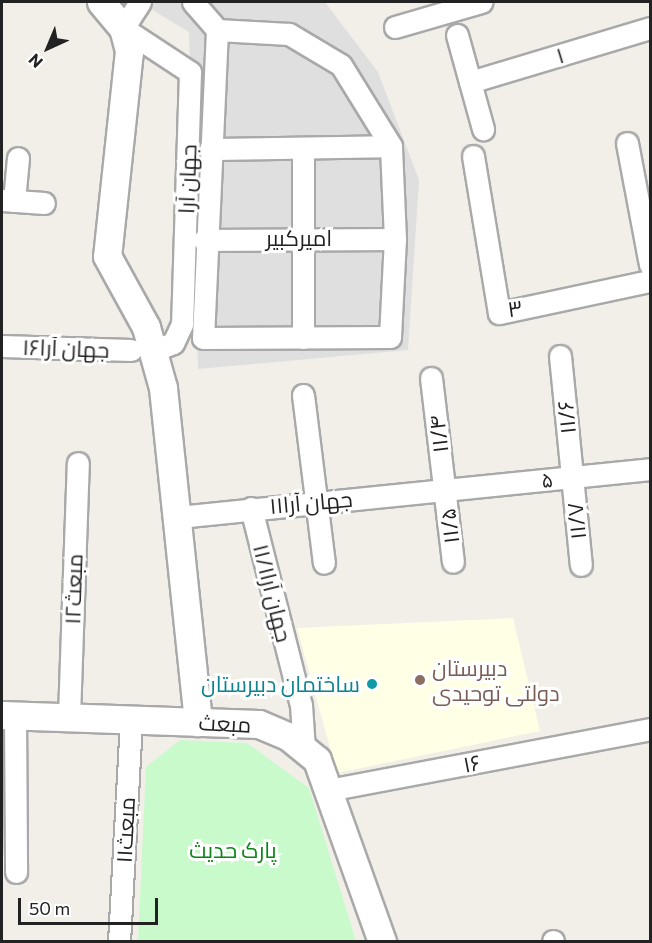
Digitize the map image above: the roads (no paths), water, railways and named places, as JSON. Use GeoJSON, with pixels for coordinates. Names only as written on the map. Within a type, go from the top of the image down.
{"type":"FeatureCollection","features":[{"type":"Feature","properties":{"kind":"street","name":"جهان آرا"},"geometry":{"type":"LineString","coordinates":[[101,2],[123,28],[190,72],[182,324],[173,343],[142,351]]}},
{"type":"Feature","properties":{"kind":"street"},"geometry":{"type":"LineString","coordinates":[[123,28],[140,2]]}},
{"type":"Feature","properties":{"kind":"street"},"geometry":{"type":"LineString","coordinates":[[193,2],[217,30],[204,240],[203,338],[390,337],[395,239],[391,146],[341,65],[289,34],[217,30]]}},
{"type":"Feature","properties":{"kind":"street"},"geometry":{"type":"LineString","coordinates":[[395,27],[481,2]]}},
{"type":"Feature","properties":{"kind":"street","name":"جهان آرا"},"geometry":{"type":"LineString","coordinates":[[123,28],[129,51],[107,256],[146,327],[142,351],[163,388],[179,517],[198,722]]}},
{"type":"Feature","properties":{"kind":"street","name":"۱"},"geometry":{"type":"LineString","coordinates":[[470,82],[651,28]]}},
{"type":"Feature","properties":{"kind":"street"},"geometry":{"type":"LineString","coordinates":[[457,35],[483,129]]}},
{"type":"Feature","properties":{"kind":"street"},"geometry":{"type":"LineString","coordinates":[[627,143],[651,265]]}},
{"type":"Feature","properties":{"kind":"street"},"geometry":{"type":"LineString","coordinates":[[210,149],[391,146]]}},
{"type":"Feature","properties":{"kind":"street"},"geometry":{"type":"LineString","coordinates":[[303,148],[301,237],[303,338]]}},
{"type":"Feature","properties":{"kind":"street","name":"۳"},"geometry":{"type":"LineString","coordinates":[[473,156],[499,313],[651,281]]}},
{"type":"Feature","properties":{"kind":"street"},"geometry":{"type":"LineString","coordinates":[[18,158],[8,201],[44,203]]}},
{"type":"Feature","properties":{"kind":"street","name":"امیرکبیر"},"geometry":{"type":"LineString","coordinates":[[204,240],[301,237],[395,239]]}},
{"type":"Feature","properties":{"kind":"street","name":"جهان آرا۱۶"},"geometry":{"type":"LineString","coordinates":[[2,346],[142,351]]}},
{"type":"Feature","properties":{"kind":"street","name":"۱۱/۶"},"geometry":{"type":"LineString","coordinates":[[560,356],[572,477]]}},
{"type":"Feature","properties":{"kind":"street","name":"۱۱/۴"},"geometry":{"type":"LineString","coordinates":[[431,378],[444,489]]}},
{"type":"Feature","properties":{"kind":"street"},"geometry":{"type":"LineString","coordinates":[[303,395],[324,563]]}},
{"type":"Feature","properties":{"kind":"street","name":"مبعث۱۲"},"geometry":{"type":"LineString","coordinates":[[69,716],[78,462]]}},
{"type":"Feature","properties":{"kind":"street","name":"۵"},"geometry":{"type":"LineString","coordinates":[[444,489],[651,469]]}},
{"type":"Feature","properties":{"kind":"street","name":"۱۱/۷"},"geometry":{"type":"LineString","coordinates":[[572,477],[581,565]]}},
{"type":"Feature","properties":{"kind":"street","name":"جهان آرا۱۱"},"geometry":{"type":"LineString","coordinates":[[179,517],[444,489]]}},
{"type":"Feature","properties":{"kind":"street","name":"۱۱/۵"},"geometry":{"type":"LineString","coordinates":[[444,489],[453,562]]}},
{"type":"Feature","properties":{"kind":"street","name":"جهان آرا۱۱/۱"},"geometry":{"type":"LineString","coordinates":[[251,508],[301,705],[304,749]]}},
{"type":"Feature","properties":{"kind":"street"},"geometry":{"type":"LineString","coordinates":[[8,715],[16,872]]}},
{"type":"Feature","properties":{"kind":"street","name":"مبعث"},"geometry":{"type":"LineString","coordinates":[[8,715],[259,724],[304,749],[317,760],[382,942]]}},
{"type":"Feature","properties":{"kind":"street","name":"مبعث۱۱"},"geometry":{"type":"LineString","coordinates":[[119,942],[131,718]]}},
{"type":"Feature","properties":{"kind":"street","name":"۱۶"},"geometry":{"type":"LineString","coordinates":[[328,790],[651,729]]}},
{"type":"Feature","properties":{"kind":"place","name":"دبیرستان دولتی توحیدی"},"geometry":{"type":"Point","coordinates":[420,680]}},
{"type":"Feature","properties":{"kind":"place","name":"ساختمان دبیرستان"},"geometry":{"type":"Point","coordinates":[372,684]}},
{"type":"Feature","properties":{"kind":"park label","name":"پارک حدیث"},"geometry":{"type":"Point","coordinates":[233,850]}}]}
